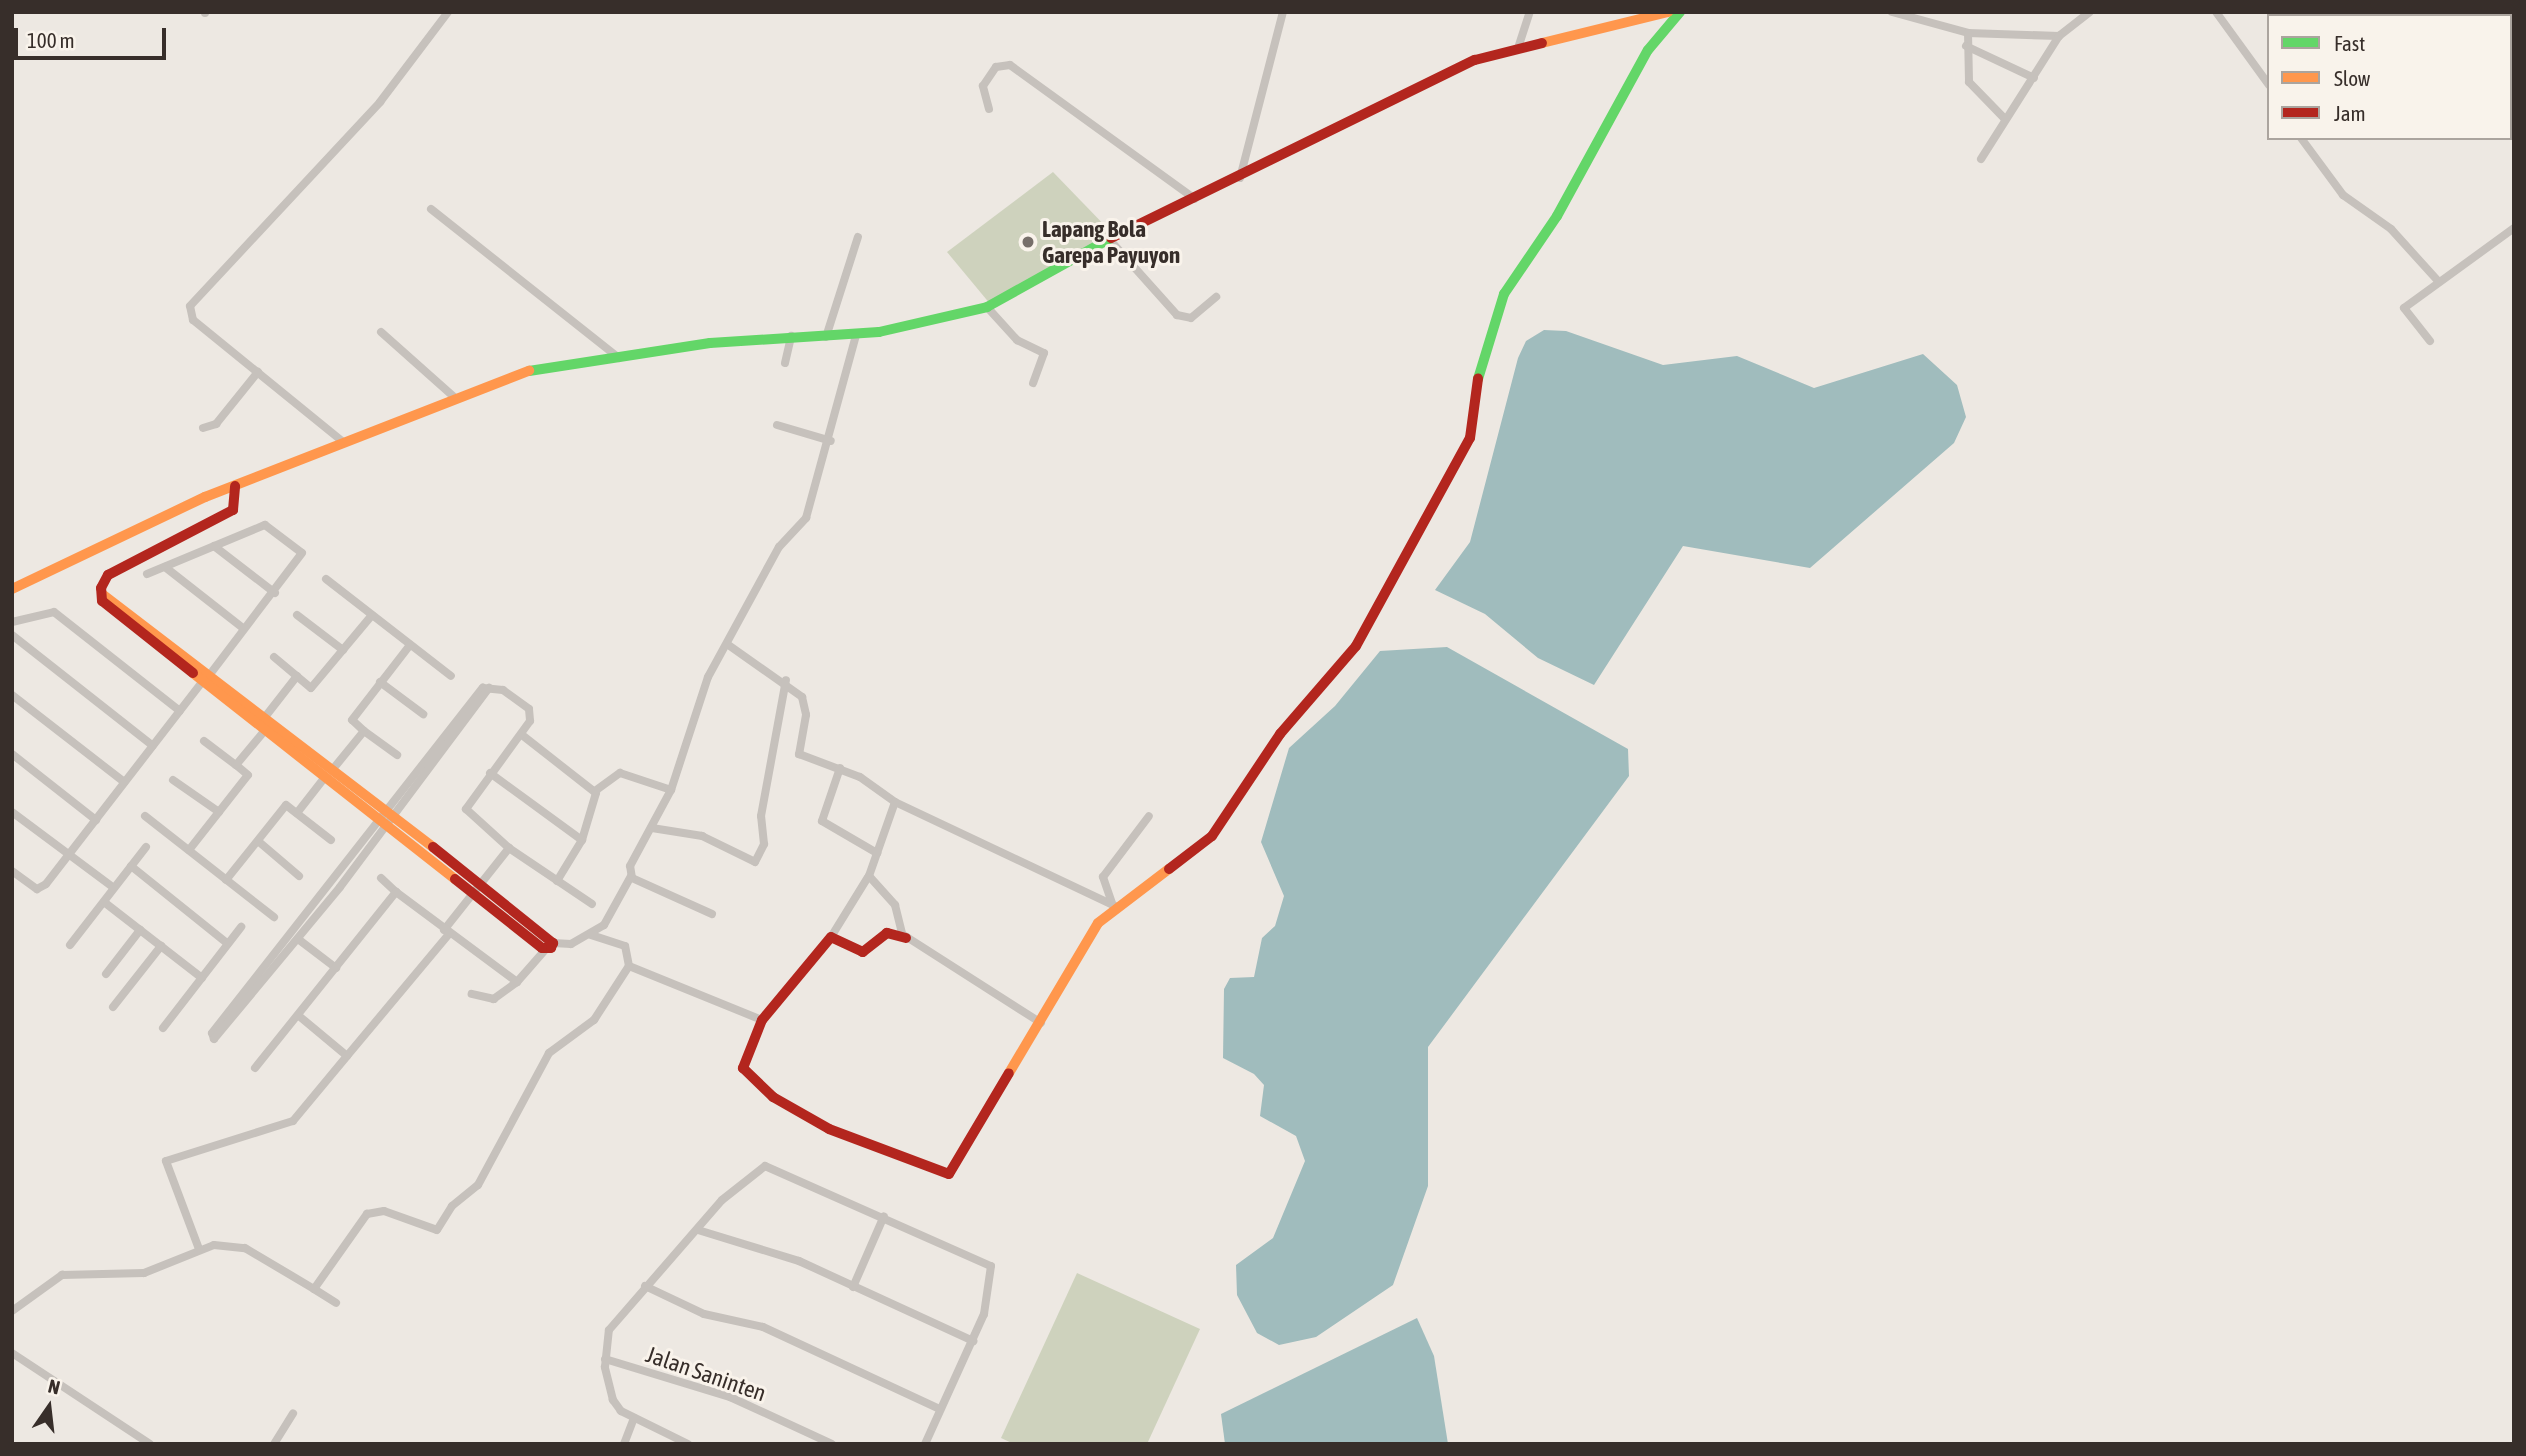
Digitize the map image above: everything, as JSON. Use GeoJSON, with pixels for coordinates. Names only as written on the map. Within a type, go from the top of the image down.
{"type":"FeatureCollection","features":[{"type":"Feature","properties":{"kind":"street"},"geometry":{"type":"LineString","coordinates":[[342,441],[193,320],[190,306],[332,158],[448,12]]}},
{"type":"Feature","properties":{"kind":"street"},"geometry":{"type":"LineString","coordinates":[[1239,181],[1283,12]]}},
{"type":"Feature","properties":{"kind":"street"},"geometry":{"type":"LineString","coordinates":[[1519,45],[1530,12]]}},
{"type":"Feature","properties":{"kind":"street"},"geometry":{"type":"LineString","coordinates":[[12,589],[235,486],[342,441],[526,372],[791,337],[856,335],[986,307],[1109,239],[1239,181],[1434,79],[1519,45],[1668,12]]}},
{"type":"Feature","properties":{"kind":"street"},"geometry":{"type":"LineString","coordinates":[[895,802],[869,876],[831,937],[762,1020],[743,1062],[750,1079],[829,1129],[949,1174],[1041,1023],[1091,934],[1115,907],[1212,836],[1280,734],[1356,646],[1402,572],[1470,438],[1481,354],[1504,293],[1557,216],[1648,50],[1680,12]]}},
{"type":"Feature","properties":{"kind":"street"},"geometry":{"type":"LineString","coordinates":[[1892,12],[1968,33],[2059,36]]}},
{"type":"Feature","properties":{"kind":"street"},"geometry":{"type":"LineString","coordinates":[[1981,159],[2004,118],[2034,78],[2059,36],[2090,12]]}},
{"type":"Feature","properties":{"kind":"street"},"geometry":{"type":"LineString","coordinates":[[2217,12],[2267,77]]}},
{"type":"Feature","properties":{"kind":"street"},"geometry":{"type":"LineString","coordinates":[[1968,33],[1966,46],[1969,82],[2004,118]]}},
{"type":"Feature","properties":{"kind":"street"},"geometry":{"type":"LineString","coordinates":[[1966,46],[2034,78]]}},
{"type":"Feature","properties":{"kind":"street"},"geometry":{"type":"LineString","coordinates":[[989,109],[983,86],[996,66],[1010,65],[1195,199]]}},
{"type":"Feature","properties":{"kind":"street"},"geometry":{"type":"LineString","coordinates":[[2302,140],[2343,195],[2391,229],[2438,281]]}},
{"type":"Feature","properties":{"kind":"street"},"geometry":{"type":"LineString","coordinates":[[431,209],[619,358]]}},
{"type":"Feature","properties":{"kind":"street"},"geometry":{"type":"LineString","coordinates":[[2430,341],[2404,308],[2514,228]]}},
{"type":"Feature","properties":{"kind":"street"},"geometry":{"type":"LineString","coordinates":[[826,337],[858,237]]}},
{"type":"Feature","properties":{"kind":"street"},"geometry":{"type":"LineString","coordinates":[[1109,239],[1177,315],[1191,318],[1216,298]]}},
{"type":"Feature","properties":{"kind":"street"},"geometry":{"type":"LineString","coordinates":[[986,307],[1017,340],[1044,352],[1033,383]]}},
{"type":"Feature","properties":{"kind":"street"},"geometry":{"type":"LineString","coordinates":[[381,332],[455,398]]}},
{"type":"Feature","properties":{"kind":"street"},"geometry":{"type":"LineString","coordinates":[[472,994],[494,999],[517,982],[549,946],[571,944],[590,935],[609,919],[671,790],[701,692],[779,547],[806,518],[831,441],[856,335]]}},
{"type":"Feature","properties":{"kind":"street"},"geometry":{"type":"LineString","coordinates":[[785,363],[791,337]]}},
{"type":"Feature","properties":{"kind":"street"},"geometry":{"type":"LineString","coordinates":[[202,428],[216,424],[258,372]]}},
{"type":"Feature","properties":{"kind":"street"},"geometry":{"type":"LineString","coordinates":[[777,425],[831,441]]}},
{"type":"Feature","properties":{"kind":"street"},"geometry":{"type":"LineString","coordinates":[[235,486],[235,505],[227,515],[108,575],[102,601],[265,717],[329,773],[549,946]]}},
{"type":"Feature","properties":{"kind":"street"},"geometry":{"type":"LineString","coordinates":[[12,871],[41,889],[303,557],[271,527],[257,526],[147,574]]}},
{"type":"Feature","properties":{"kind":"street"},"geometry":{"type":"LineString","coordinates":[[214,546],[275,593]]}},
{"type":"Feature","properties":{"kind":"street"},"geometry":{"type":"LineString","coordinates":[[165,567],[244,629]]}},
{"type":"Feature","properties":{"kind":"street"},"geometry":{"type":"LineString","coordinates":[[326,579],[451,676]]}},
{"type":"Feature","properties":{"kind":"street"},"geometry":{"type":"LineString","coordinates":[[12,622],[41,610],[54,612],[180,711]]}},
{"type":"Feature","properties":{"kind":"street"},"geometry":{"type":"LineString","coordinates":[[298,615],[343,650]]}},
{"type":"Feature","properties":{"kind":"street"},"geometry":{"type":"LineString","coordinates":[[274,657],[311,688],[372,615]]}},
{"type":"Feature","properties":{"kind":"street"},"geometry":{"type":"LineString","coordinates":[[12,635],[153,746]]}},
{"type":"Feature","properties":{"kind":"street"},"geometry":{"type":"LineString","coordinates":[[727,644],[786,680],[805,704],[799,754],[841,768],[895,802],[1115,907]]}},
{"type":"Feature","properties":{"kind":"street"},"geometry":{"type":"LineString","coordinates":[[397,755],[352,720],[410,645]]}},
{"type":"Feature","properties":{"kind":"street"},"geometry":{"type":"LineString","coordinates":[[265,717],[297,676]]}},
{"type":"Feature","properties":{"kind":"street"},"geometry":{"type":"LineString","coordinates":[[207,678],[266,729],[329,773]]}},
{"type":"Feature","properties":{"kind":"street"},"geometry":{"type":"LineString","coordinates":[[652,828],[702,836],[755,862],[764,844],[761,816],[786,680]]}},
{"type":"Feature","properties":{"kind":"street"},"geometry":{"type":"LineString","coordinates":[[380,682],[423,714]]}},
{"type":"Feature","properties":{"kind":"street"},"geometry":{"type":"LineString","coordinates":[[371,838],[332,881],[253,990],[214,1039],[212,1033],[253,990],[298,939],[340,887],[371,838],[478,692],[489,688],[529,709],[522,734],[466,809],[509,848],[592,904]]}},
{"type":"Feature","properties":{"kind":"street"},"geometry":{"type":"LineString","coordinates":[[12,695],[124,782]]}},
{"type":"Feature","properties":{"kind":"street"},"geometry":{"type":"LineString","coordinates":[[236,765],[266,729]]}},
{"type":"Feature","properties":{"kind":"street"},"geometry":{"type":"LineString","coordinates":[[297,813],[364,731]]}},
{"type":"Feature","properties":{"kind":"street"},"geometry":{"type":"LineString","coordinates":[[522,734],[595,790]]}},
{"type":"Feature","properties":{"kind":"street"},"geometry":{"type":"LineString","coordinates":[[189,850],[248,775],[204,741]]}},
{"type":"Feature","properties":{"kind":"street"},"geometry":{"type":"LineString","coordinates":[[12,754],[96,820]]}},
{"type":"Feature","properties":{"kind":"street"},"geometry":{"type":"LineString","coordinates":[[841,768],[822,821],[877,853]]}},
{"type":"Feature","properties":{"kind":"street"},"geometry":{"type":"LineString","coordinates":[[557,881],[582,840],[595,790],[620,773],[671,790]]}},
{"type":"Feature","properties":{"kind":"street"},"geometry":{"type":"LineString","coordinates":[[490,774],[582,840]]}},
{"type":"Feature","properties":{"kind":"street"},"geometry":{"type":"LineString","coordinates":[[173,780],[219,812]]}},
{"type":"Feature","properties":{"kind":"street"},"geometry":{"type":"LineString","coordinates":[[226,880],[286,805],[331,840]]}},
{"type":"Feature","properties":{"kind":"street"},"geometry":{"type":"LineString","coordinates":[[12,812],[114,888]]}},
{"type":"Feature","properties":{"kind":"street"},"geometry":{"type":"LineString","coordinates":[[145,816],[274,917]]}},
{"type":"Feature","properties":{"kind":"street"},"geometry":{"type":"LineString","coordinates":[[1115,907],[1103,877],[1149,816]]}},
{"type":"Feature","properties":{"kind":"street"},"geometry":{"type":"LineString","coordinates":[[258,841],[299,876]]}},
{"type":"Feature","properties":{"kind":"street"},"geometry":{"type":"LineString","coordinates":[[70,945],[146,847]]}},
{"type":"Feature","properties":{"kind":"street"},"geometry":{"type":"LineString","coordinates":[[199,1249],[166,1161],[293,1121],[447,932],[475,888],[509,848]]}},
{"type":"Feature","properties":{"kind":"street"},"geometry":{"type":"LineString","coordinates":[[131,866],[229,944]]}},
{"type":"Feature","properties":{"kind":"street"},"geometry":{"type":"LineString","coordinates":[[631,876],[712,914]]}},
{"type":"Feature","properties":{"kind":"street"},"geometry":{"type":"LineString","coordinates":[[869,876],[895,905],[906,938]]}},
{"type":"Feature","properties":{"kind":"street"},"geometry":{"type":"LineString","coordinates":[[381,878],[447,932],[517,982]]}},
{"type":"Feature","properties":{"kind":"street"},"geometry":{"type":"LineString","coordinates":[[332,881],[340,887]]}},
{"type":"Feature","properties":{"kind":"street"},"geometry":{"type":"LineString","coordinates":[[255,1068],[396,892]]}},
{"type":"Feature","properties":{"kind":"street"},"geometry":{"type":"LineString","coordinates":[[104,902],[202,978]]}},
{"type":"Feature","properties":{"kind":"street"},"geometry":{"type":"LineString","coordinates":[[163,1028],[242,927]]}},
{"type":"Feature","properties":{"kind":"street"},"geometry":{"type":"LineString","coordinates":[[106,974],[140,930]]}},
{"type":"Feature","properties":{"kind":"street"},"geometry":{"type":"LineString","coordinates":[[831,937],[863,952],[887,933],[906,938],[1041,1023]]}},
{"type":"Feature","properties":{"kind":"street"},"geometry":{"type":"LineString","coordinates":[[314,1289],[367,1214],[384,1211],[437,1230],[452,1206],[478,1185],[549,1053],[594,1020],[629,966],[625,946],[590,935]]}},
{"type":"Feature","properties":{"kind":"street"},"geometry":{"type":"LineString","coordinates":[[298,939],[336,968]]}},
{"type":"Feature","properties":{"kind":"street"},"geometry":{"type":"LineString","coordinates":[[113,1007],[161,946]]}},
{"type":"Feature","properties":{"kind":"street"},"geometry":{"type":"LineString","coordinates":[[629,966],[762,1020]]}},
{"type":"Feature","properties":{"kind":"street"},"geometry":{"type":"LineString","coordinates":[[299,1016],[346,1056]]}},
{"type":"Feature","properties":{"kind":"street"},"geometry":{"type":"LineString","coordinates":[[688,1444],[634,1419],[607,1388],[609,1330],[645,1286],[749,1173],[765,1166],[884,1216],[991,1266],[992,1285],[973,1340],[925,1444]]}},
{"type":"Feature","properties":{"kind":"street"},"geometry":{"type":"LineString","coordinates":[[853,1287],[884,1216]]}},
{"type":"Feature","properties":{"kind":"street"},"geometry":{"type":"LineString","coordinates":[[698,1230],[789,1257],[973,1340]]}},
{"type":"Feature","properties":{"kind":"street"},"geometry":{"type":"LineString","coordinates":[[12,1311],[62,1275],[144,1273],[199,1249],[245,1248],[335,1303]]}},
{"type":"Feature","properties":{"kind":"street"},"geometry":{"type":"LineString","coordinates":[[645,1286],[704,1314],[763,1327],[940,1409]]}},
{"type":"Feature","properties":{"kind":"street"},"geometry":{"type":"LineString","coordinates":[[12,1353],[150,1444]]}},
{"type":"Feature","properties":{"kind":"street","name":"Jalan Saninten"},"geometry":{"type":"LineString","coordinates":[[606,1359],[730,1397],[832,1444]]}},
{"type":"Feature","properties":{"kind":"street"},"geometry":{"type":"LineString","coordinates":[[274,1444],[293,1414]]}},
{"type":"Feature","properties":{"kind":"street"},"geometry":{"type":"LineString","coordinates":[[624,1444],[634,1419]]}},
{"type":"Feature","properties":{"kind":"green space","name":"Lapang Bola Garepa Payuyon"},"geometry":{"type":"Polygon","coordinates":[[[1053,172],[1112,233],[991,305],[947,252],[1053,172]]]}},
{"type":"Feature","properties":{"kind":"green space"},"geometry":{"type":"Polygon","coordinates":[[[1077,1273],[1200,1329],[1147,1444],[1014,1444],[1001,1438],[1077,1273]]]}},
{"type":"Feature","properties":{"kind":"water"},"geometry":{"type":"Polygon","coordinates":[[[1544,330],[1566,331],[1663,365],[1737,356],[1814,388],[1923,354],[1957,385],[1966,417],[1954,443],[1810,568],[1683,546],[1594,685],[1538,658],[1485,614],[1435,590],[1470,542],[1518,358],[1526,341],[1544,330]]]}},
{"type":"Feature","properties":{"kind":"water"},"geometry":{"type":"Polygon","coordinates":[[[1447,647],[1628,749],[1629,776],[1428,1047],[1428,1186],[1393,1285],[1316,1337],[1279,1345],[1257,1333],[1237,1295],[1236,1265],[1273,1238],[1305,1161],[1296,1136],[1260,1116],[1264,1085],[1254,1074],[1223,1058],[1224,989],[1230,978],[1254,977],[1262,938],[1275,926],[1284,896],[1261,842],[1289,748],[1335,706],[1380,651],[1447,647]]]}},
{"type":"Feature","properties":{"kind":"water"},"geometry":{"type":"Polygon","coordinates":[[[1417,1318],[1434,1356],[1448,1444],[1225,1444],[1221,1414],[1417,1318]]]}},
{"type":"Feature","properties":{"kind":"traffic: fast"},"geometry":{"type":"LineString","coordinates":[[1478,379],[1504,294],[1557,216],[1648,50],[1680,12]]}},
{"type":"Feature","properties":{"kind":"traffic: fast"},"geometry":{"type":"LineString","coordinates":[[529,371],[710,343],[879,332],[987,307],[1111,238]]}},
{"type":"Feature","properties":{"kind":"traffic: slow"},"geometry":{"type":"LineString","coordinates":[[1542,43],[1668,12]]}},
{"type":"Feature","properties":{"kind":"traffic: slow"},"geometry":{"type":"LineString","coordinates":[[12,589],[205,497],[529,371]]}},
{"type":"Feature","properties":{"kind":"traffic: slow"},"geometry":{"type":"LineString","coordinates":[[102,594],[433,847]]}},
{"type":"Feature","properties":{"kind":"traffic: slow"},"geometry":{"type":"LineString","coordinates":[[193,673],[455,879]]}},
{"type":"Feature","properties":{"kind":"traffic: slow"},"geometry":{"type":"LineString","coordinates":[[1009,1073],[1098,923],[1169,869]]}},
{"type":"Feature","properties":{"kind":"traffic: jam"},"geometry":{"type":"LineString","coordinates":[[1111,238],[1475,60],[1542,43]]}},
{"type":"Feature","properties":{"kind":"traffic: jam"},"geometry":{"type":"LineString","coordinates":[[1169,869],[1212,836],[1280,734],[1356,646],[1470,438],[1478,379]]}},
{"type":"Feature","properties":{"kind":"traffic: jam"},"geometry":{"type":"LineString","coordinates":[[193,673],[102,601],[101,588],[108,575],[233,510],[235,486]]}},
{"type":"Feature","properties":{"kind":"traffic: jam"},"geometry":{"type":"LineString","coordinates":[[433,847],[553,943],[551,948],[542,948],[455,879]]}},
{"type":"Feature","properties":{"kind":"traffic: jam"},"geometry":{"type":"LineString","coordinates":[[906,938],[887,933],[863,952],[831,937],[762,1020],[743,1068],[773,1097],[829,1129],[949,1174],[1009,1073]]}},
{"type":"Feature","properties":{"kind":"place","name":"Lapang Bola Garepa Payuyon"},"geometry":{"type":"Point","coordinates":[1028,242]}}]}
